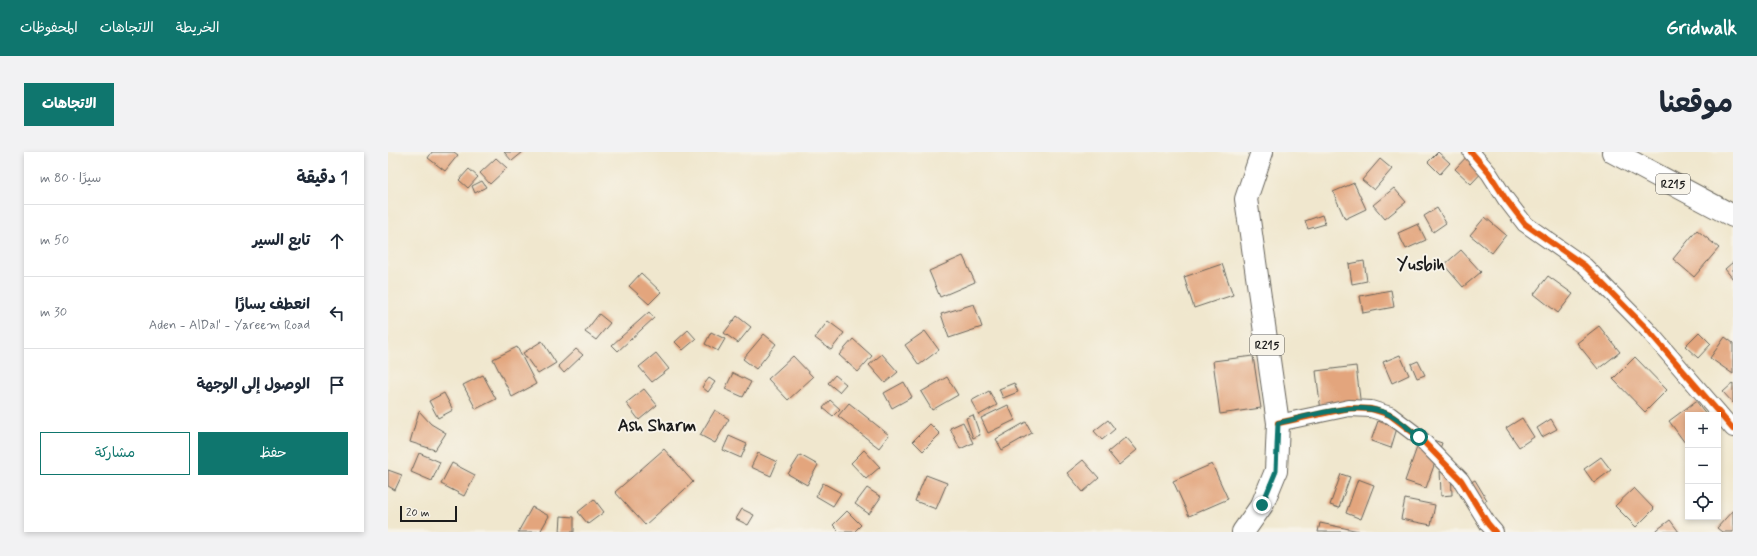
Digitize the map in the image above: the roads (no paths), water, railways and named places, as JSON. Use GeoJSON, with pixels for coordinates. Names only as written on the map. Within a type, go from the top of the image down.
{"type":"FeatureCollection","features":[{"type":"Feature","properties":{"kind":"main road","name":"R215"},"geometry":{"type":"LineString","coordinates":[[1242,532],[1262,505],[1276,471],[1278,423],[1246,199],[1262,152]]}},
{"type":"Feature","properties":{"kind":"main road","name":"R215"},"geometry":{"type":"LineString","coordinates":[[1613,152],[1733,216]]}},
{"type":"Feature","properties":{"kind":"street"},"geometry":{"type":"LineString","coordinates":[[1470,152],[1489,173],[1504,198],[1525,224],[1585,266],[1646,328],[1733,429]]}},
{"type":"Feature","properties":{"kind":"street"},"geometry":{"type":"LineString","coordinates":[[1278,423],[1349,408],[1371,409],[1390,415],[1419,437],[1461,480],[1488,524],[1495,532]]}},
{"type":"Feature","properties":{"kind":"district","name":"Yusbih"},"geometry":{"type":"Point","coordinates":[1421,264]}},
{"type":"Feature","properties":{"kind":"district","name":"Ash Sharm"},"geometry":{"type":"Point","coordinates":[657,425]}}]}
